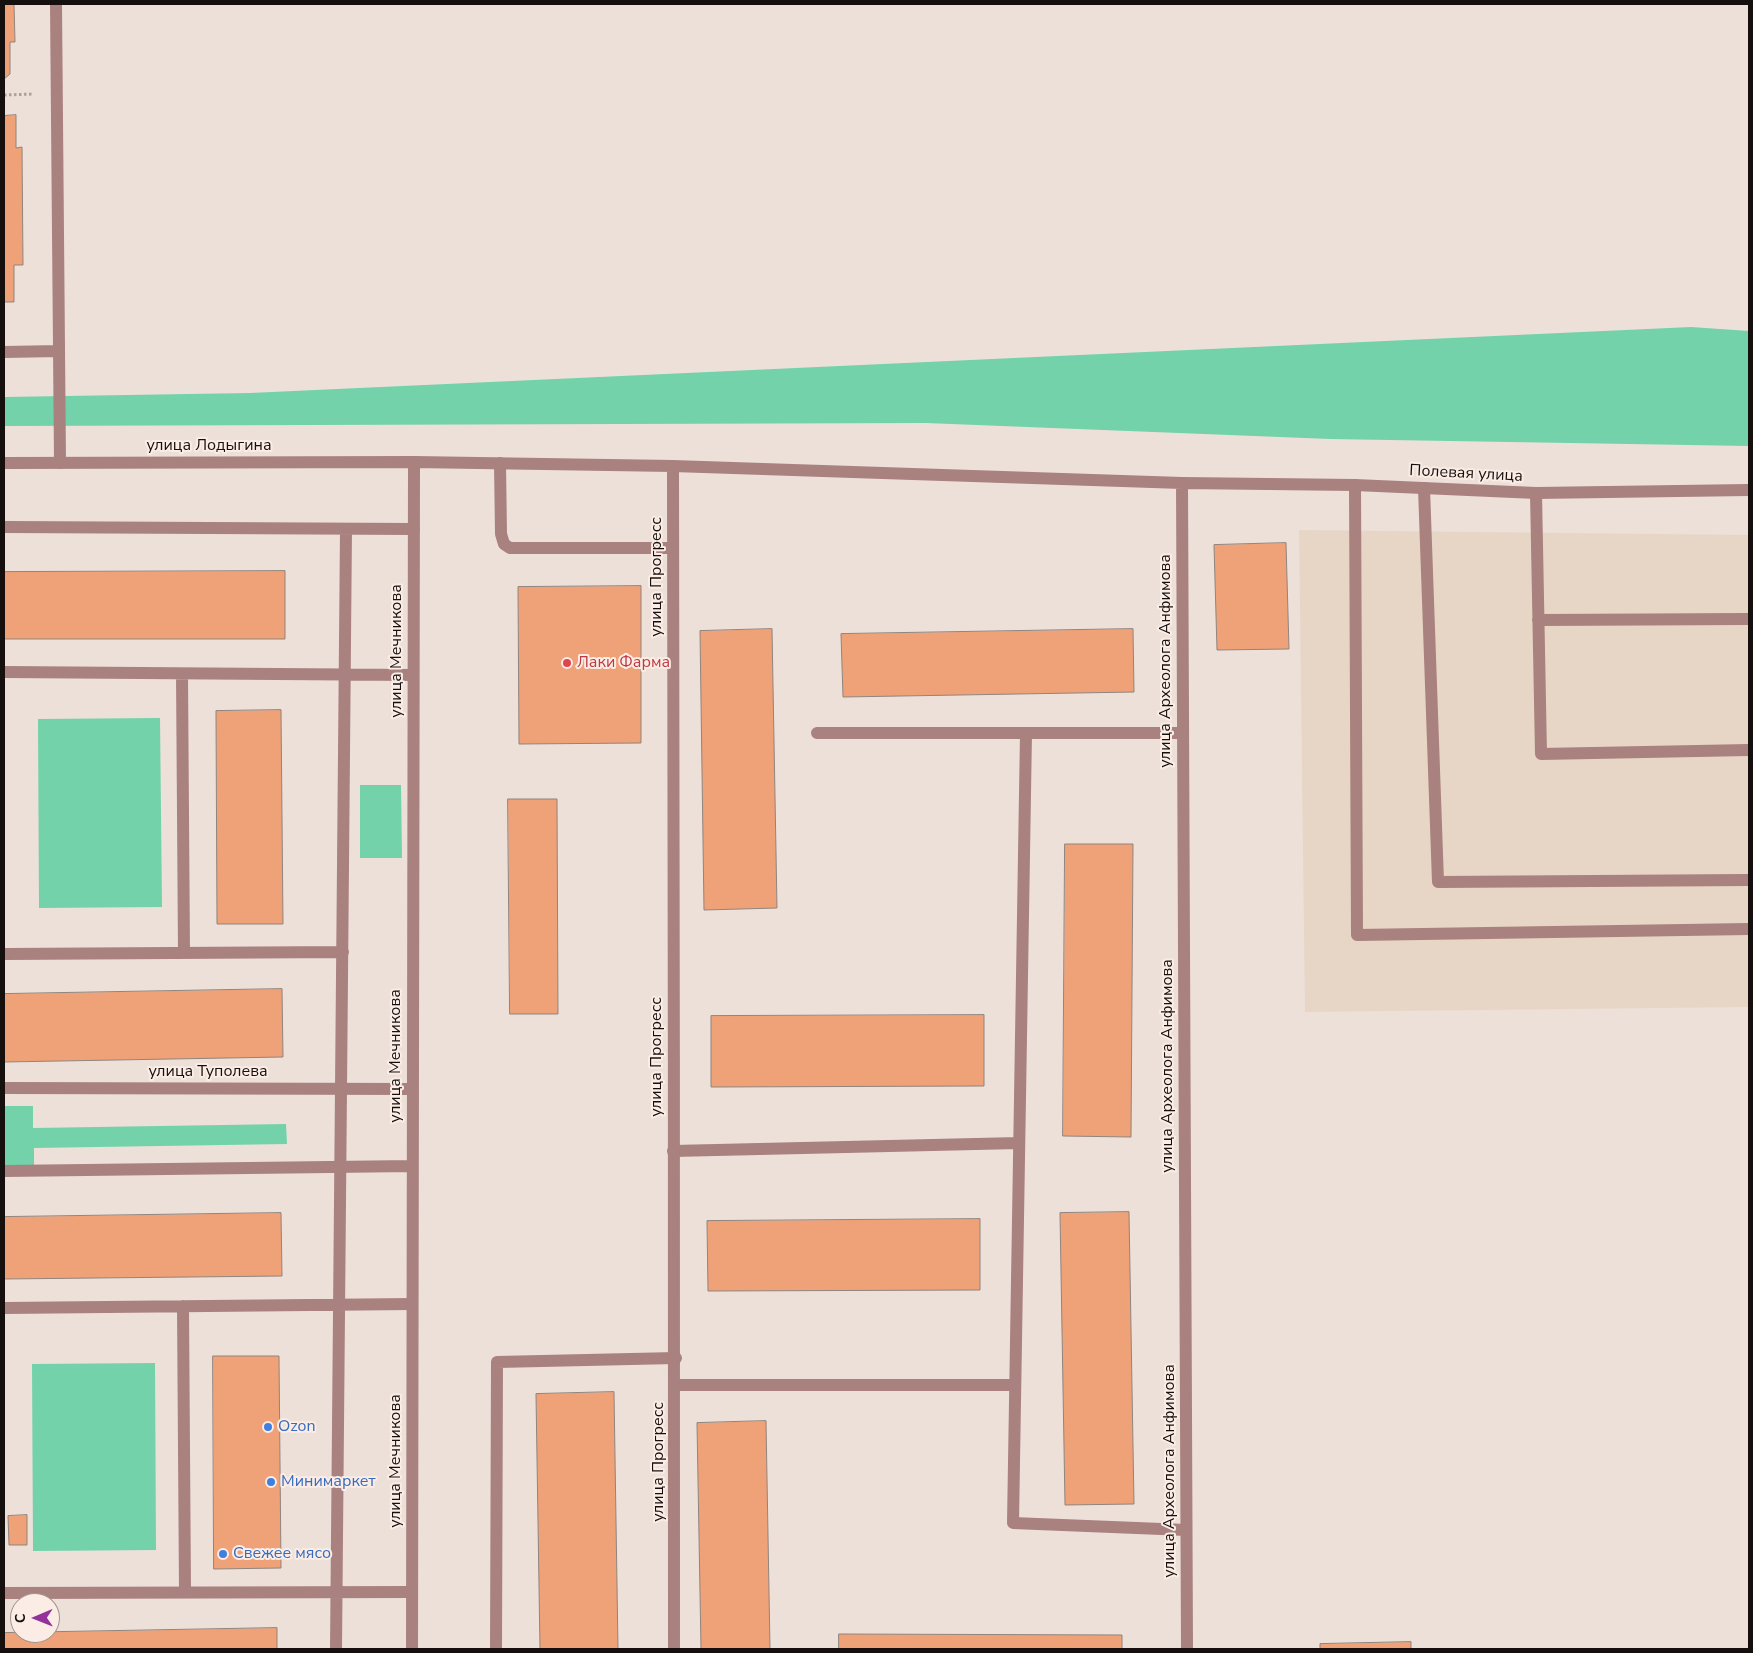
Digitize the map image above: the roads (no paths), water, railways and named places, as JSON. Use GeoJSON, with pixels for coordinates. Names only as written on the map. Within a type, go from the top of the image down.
{"type":"FeatureCollection","features":[{"type":"Feature","properties":{"kind":"street"},"geometry":{"type":"LineString","coordinates":[[56,4],[60,463]]}},
{"type":"Feature","properties":{"kind":"street"},"geometry":{"type":"LineString","coordinates":[[4,352],[59,351]]}},
{"type":"Feature","properties":{"kind":"street","name":"улица Лодыгина"},"geometry":{"type":"LineString","coordinates":[[4,463],[414,462],[673,466]]}},
{"type":"Feature","properties":{"kind":"street","name":"улица Мечникова"},"geometry":{"type":"LineString","coordinates":[[412,1649],[414,462]]}},
{"type":"Feature","properties":{"kind":"street"},"geometry":{"type":"LineString","coordinates":[[500,463],[501,534],[504,544],[510,548],[673,548]]}},
{"type":"Feature","properties":{"kind":"street","name":"Полевая улица"},"geometry":{"type":"LineString","coordinates":[[673,466],[1182,483],[1355,485],[1536,493],[1749,490]]}},
{"type":"Feature","properties":{"kind":"street","name":"улица Прогресс"},"geometry":{"type":"LineString","coordinates":[[673,466],[673,1151],[676,1358],[674,1649]]}},
{"type":"Feature","properties":{"kind":"street","name":"улица Археолога Анфимова"},"geometry":{"type":"LineString","coordinates":[[1182,483],[1186,1649]]}},
{"type":"Feature","properties":{"kind":"street"},"geometry":{"type":"LineString","coordinates":[[1355,485],[1357,935],[1749,929]]}},
{"type":"Feature","properties":{"kind":"street"},"geometry":{"type":"LineString","coordinates":[[1424,488],[1438,882],[1749,880]]}},
{"type":"Feature","properties":{"kind":"street"},"geometry":{"type":"LineString","coordinates":[[1536,493],[1542,754],[1749,750]]}},
{"type":"Feature","properties":{"kind":"street"},"geometry":{"type":"LineString","coordinates":[[4,527],[414,529]]}},
{"type":"Feature","properties":{"kind":"street"},"geometry":{"type":"LineString","coordinates":[[336,1649],[346,528]]}},
{"type":"Feature","properties":{"kind":"street"},"geometry":{"type":"LineString","coordinates":[[1538,620],[1749,619]]}},
{"type":"Feature","properties":{"kind":"street"},"geometry":{"type":"LineString","coordinates":[[4,672],[413,676]]}},
{"type":"Feature","properties":{"kind":"street"},"geometry":{"type":"LineString","coordinates":[[182,674],[184,953]]}},
{"type":"Feature","properties":{"kind":"street"},"geometry":{"type":"LineString","coordinates":[[817,733],[1183,733]]}},
{"type":"Feature","properties":{"kind":"street"},"geometry":{"type":"LineString","coordinates":[[1026,733],[1013,1523],[1186,1530]]}},
{"type":"Feature","properties":{"kind":"street"},"geometry":{"type":"LineString","coordinates":[[4,954],[342,952]]}},
{"type":"Feature","properties":{"kind":"street","name":"улица Туполева"},"geometry":{"type":"LineString","coordinates":[[4,1088],[413,1089]]}},
{"type":"Feature","properties":{"kind":"street"},"geometry":{"type":"LineString","coordinates":[[673,1151],[1019,1143]]}},
{"type":"Feature","properties":{"kind":"street"},"geometry":{"type":"LineString","coordinates":[[4,1170],[412,1166]]}},
{"type":"Feature","properties":{"kind":"street"},"geometry":{"type":"LineString","coordinates":[[4,1308],[412,1304]]}},
{"type":"Feature","properties":{"kind":"street"},"geometry":{"type":"LineString","coordinates":[[183,1306],[185,1592]]}},
{"type":"Feature","properties":{"kind":"street"},"geometry":{"type":"LineString","coordinates":[[496,1649],[497,1362],[676,1358]]}},
{"type":"Feature","properties":{"kind":"street"},"geometry":{"type":"LineString","coordinates":[[676,1385],[1015,1385]]}},
{"type":"Feature","properties":{"kind":"street"},"geometry":{"type":"LineString","coordinates":[[4,1593],[412,1592]]}},
{"type":"Feature","properties":{"kind":"place","name":"Лаки Фарма"},"geometry":{"type":"Point","coordinates":[567,663]}},
{"type":"Feature","properties":{"kind":"place","name":"Ozon"},"geometry":{"type":"Point","coordinates":[268,1427]}},
{"type":"Feature","properties":{"kind":"place","name":"Минимаркет"},"geometry":{"type":"Point","coordinates":[271,1482]}},
{"type":"Feature","properties":{"kind":"place","name":"Свежее мясо"},"geometry":{"type":"Point","coordinates":[223,1554]}}]}
